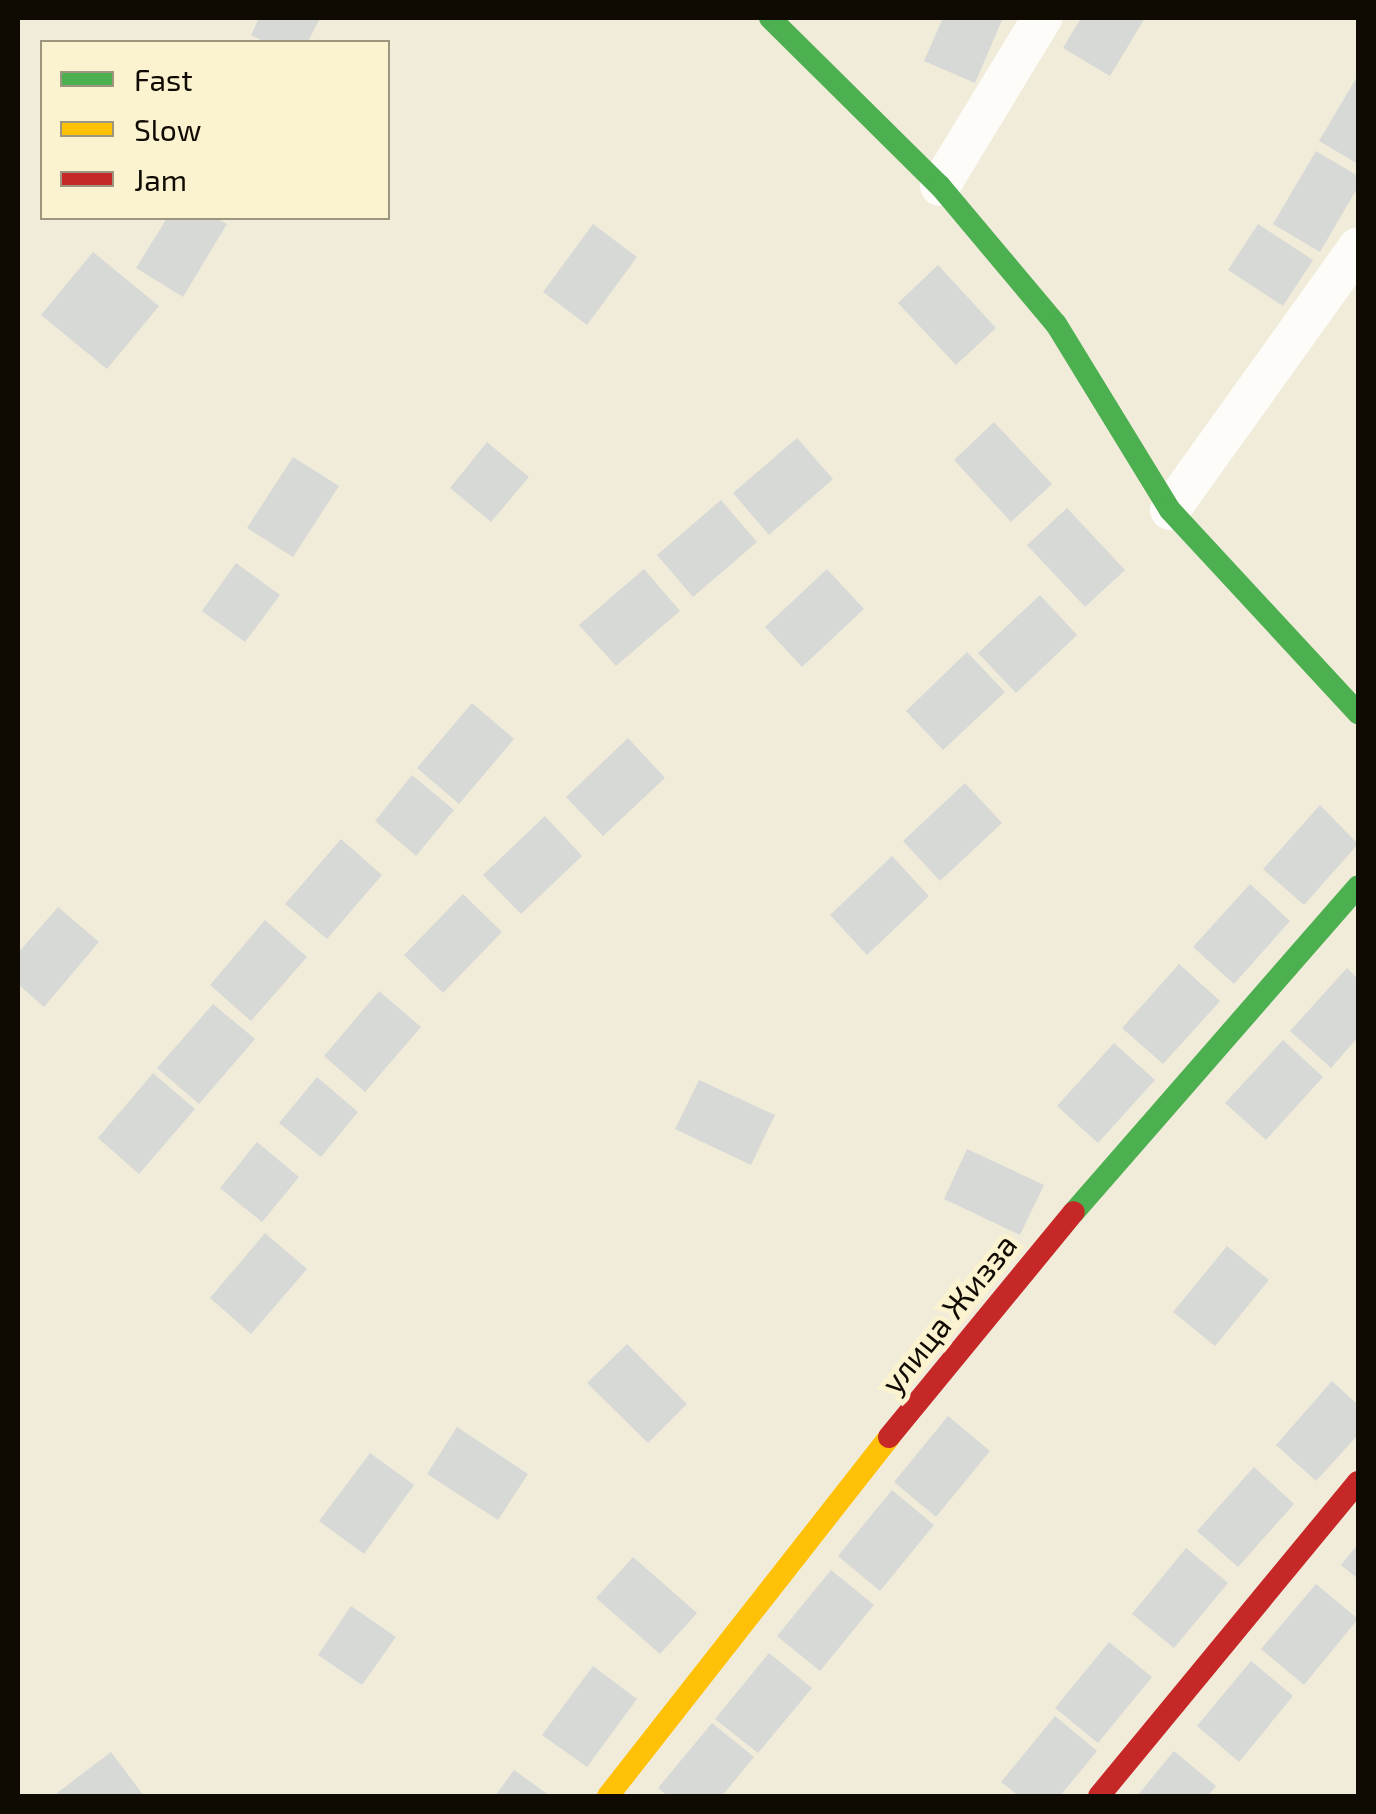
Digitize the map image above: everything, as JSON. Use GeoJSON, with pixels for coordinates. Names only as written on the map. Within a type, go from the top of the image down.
{"type":"FeatureCollection","features":[{"type":"Feature","properties":{"kind":"street"},"geometry":{"type":"LineString","coordinates":[[770,18],[940,186],[1056,324],[1170,510],[1294,651],[1358,713]]}},
{"type":"Feature","properties":{"kind":"street"},"geometry":{"type":"LineString","coordinates":[[940,186],[1042,18]]}},
{"type":"Feature","properties":{"kind":"street"},"geometry":{"type":"LineString","coordinates":[[1170,510],[1358,247]]}},
{"type":"Feature","properties":{"kind":"street","name":"улица Жизза"},"geometry":{"type":"LineString","coordinates":[[608,1796],[996,1300],[1358,888]]}},
{"type":"Feature","properties":{"kind":"street"},"geometry":{"type":"LineString","coordinates":[[1099,1796],[1358,1482]]}},
{"type":"Feature","properties":{"kind":"building"},"geometry":{"type":"Polygon","coordinates":[[[259,18],[320,18],[309,40],[261,40],[251,35],[259,18]]]}},
{"type":"Feature","properties":{"kind":"building"},"geometry":{"type":"Polygon","coordinates":[[[943,18],[1003,18],[975,83],[924,61],[943,18]]]}},
{"type":"Feature","properties":{"kind":"building"},"geometry":{"type":"Polygon","coordinates":[[[1081,18],[1145,18],[1110,76],[1063,48],[1081,18]]]}},
{"type":"Feature","properties":{"kind":"building"},"geometry":{"type":"Polygon","coordinates":[[[1358,75],[1358,164],[1319,141],[1358,75]]]}},
{"type":"Feature","properties":{"kind":"building"},"geometry":{"type":"Polygon","coordinates":[[[1316,151],[1358,176],[1358,187],[1320,252],[1273,224],[1316,151]]]}},
{"type":"Feature","properties":{"kind":"building"},"geometry":{"type":"Polygon","coordinates":[[[166,220],[220,220],[227,224],[183,297],[136,268],[166,220]]]}},
{"type":"Feature","properties":{"kind":"building"},"geometry":{"type":"Polygon","coordinates":[[[593,224],[637,257],[587,325],[543,292],[593,224]]]}},
{"type":"Feature","properties":{"kind":"building"},"geometry":{"type":"Polygon","coordinates":[[[1258,224],[1313,260],[1283,306],[1228,270],[1258,224]]]}},
{"type":"Feature","properties":{"kind":"building"},"geometry":{"type":"Polygon","coordinates":[[[93,252],[159,306],[107,369],[41,315],[93,252]]]}},
{"type":"Feature","properties":{"kind":"building"},"geometry":{"type":"Polygon","coordinates":[[[938,265],[996,328],[956,365],[898,303],[938,265]]]}},
{"type":"Feature","properties":{"kind":"building"},"geometry":{"type":"Polygon","coordinates":[[[994,422],[1052,484],[1011,522],[954,460],[994,422]]]}},
{"type":"Feature","properties":{"kind":"building"},"geometry":{"type":"Polygon","coordinates":[[[797,438],[833,479],[769,535],[733,493],[797,438]]]}},
{"type":"Feature","properties":{"kind":"building"},"geometry":{"type":"Polygon","coordinates":[[[487,442],[529,477],[491,522],[450,488],[487,442]]]}},
{"type":"Feature","properties":{"kind":"building"},"geometry":{"type":"Polygon","coordinates":[[[293,457],[339,486],[293,557],[247,528],[293,457]]]}},
{"type":"Feature","properties":{"kind":"building"},"geometry":{"type":"Polygon","coordinates":[[[721,500],[757,542],[693,597],[657,555],[721,500]]]}},
{"type":"Feature","properties":{"kind":"building"},"geometry":{"type":"Polygon","coordinates":[[[1067,508],[1125,570],[1085,607],[1027,545],[1067,508]]]}},
{"type":"Feature","properties":{"kind":"building"},"geometry":{"type":"Polygon","coordinates":[[[236,563],[280,595],[245,642],[202,611],[236,563]]]}},
{"type":"Feature","properties":{"kind":"building"},"geometry":{"type":"Polygon","coordinates":[[[644,569],[680,611],[616,666],[579,625],[644,569]]]}},
{"type":"Feature","properties":{"kind":"building"},"geometry":{"type":"Polygon","coordinates":[[[827,569],[864,609],[802,667],[765,627],[827,569]]]}},
{"type":"Feature","properties":{"kind":"building"},"geometry":{"type":"Polygon","coordinates":[[[1040,595],[1077,635],[1016,693],[978,653],[1040,595]]]}},
{"type":"Feature","properties":{"kind":"building"},"geometry":{"type":"Polygon","coordinates":[[[967,652],[1005,692],[943,750],[906,711],[967,652]]]}},
{"type":"Feature","properties":{"kind":"building"},"geometry":{"type":"Polygon","coordinates":[[[472,703],[514,739],[459,804],[417,768],[472,703]]]}},
{"type":"Feature","properties":{"kind":"building"},"geometry":{"type":"Polygon","coordinates":[[[628,738],[665,778],[603,836],[566,797],[628,738]]]}},
{"type":"Feature","properties":{"kind":"building"},"geometry":{"type":"Polygon","coordinates":[[[412,775],[454,810],[416,856],[375,821],[412,775]]]}},
{"type":"Feature","properties":{"kind":"building"},"geometry":{"type":"Polygon","coordinates":[[[965,783],[1002,823],[940,881],[903,841],[965,783]]]}},
{"type":"Feature","properties":{"kind":"building"},"geometry":{"type":"Polygon","coordinates":[[[1320,805],[1358,844],[1304,905],[1263,869],[1320,805]]]}},
{"type":"Feature","properties":{"kind":"building"},"geometry":{"type":"Polygon","coordinates":[[[545,816],[582,856],[521,914],[483,875],[545,816]]]}},
{"type":"Feature","properties":{"kind":"building"},"geometry":{"type":"Polygon","coordinates":[[[341,839],[382,875],[327,939],[285,904],[341,839]]]}},
{"type":"Feature","properties":{"kind":"building"},"geometry":{"type":"Polygon","coordinates":[[[892,856],[929,896],[867,955],[830,915],[892,856]]]}},
{"type":"Feature","properties":{"kind":"building"},"geometry":{"type":"Polygon","coordinates":[[[1250,884],[1290,921],[1234,984],[1193,947],[1250,884]]]}},
{"type":"Feature","properties":{"kind":"building"},"geometry":{"type":"Polygon","coordinates":[[[463,894],[502,932],[443,993],[404,955],[463,894]]]}},
{"type":"Feature","properties":{"kind":"building"},"geometry":{"type":"Polygon","coordinates":[[[58,907],[99,942],[44,1007],[18,984],[18,953],[58,907]]]}},
{"type":"Feature","properties":{"kind":"building"},"geometry":{"type":"Polygon","coordinates":[[[265,920],[307,957],[251,1021],[210,985],[265,920]]]}},
{"type":"Feature","properties":{"kind":"building"},"geometry":{"type":"Polygon","coordinates":[[[1179,964],[1220,1001],[1163,1064],[1122,1028],[1179,964]]]}},
{"type":"Feature","properties":{"kind":"building"},"geometry":{"type":"Polygon","coordinates":[[[1347,968],[1358,979],[1358,1037],[1331,1068],[1290,1031],[1347,968]]]}},
{"type":"Feature","properties":{"kind":"building"},"geometry":{"type":"Polygon","coordinates":[[[379,991],[421,1027],[365,1092],[324,1056],[379,991]]]}},
{"type":"Feature","properties":{"kind":"building"},"geometry":{"type":"Polygon","coordinates":[[[213,1004],[255,1039],[199,1104],[157,1068],[213,1004]]]}},
{"type":"Feature","properties":{"kind":"building"},"geometry":{"type":"Polygon","coordinates":[[[1283,1040],[1323,1077],[1266,1140],[1225,1103],[1283,1040]]]}},
{"type":"Feature","properties":{"kind":"building"},"geometry":{"type":"Polygon","coordinates":[[[1114,1043],[1155,1080],[1098,1143],[1057,1106],[1114,1043]]]}},
{"type":"Feature","properties":{"kind":"building"},"geometry":{"type":"Polygon","coordinates":[[[153,1073],[195,1109],[139,1174],[98,1138],[153,1073]]]}},
{"type":"Feature","properties":{"kind":"building"},"geometry":{"type":"Polygon","coordinates":[[[317,1077],[358,1112],[321,1157],[279,1123],[317,1077]]]}},
{"type":"Feature","properties":{"kind":"building"},"geometry":{"type":"Polygon","coordinates":[[[699,1080],[775,1115],[751,1165],[675,1129],[699,1080]]]}},
{"type":"Feature","properties":{"kind":"building"},"geometry":{"type":"Polygon","coordinates":[[[257,1142],[299,1177],[262,1222],[220,1188],[257,1142]]]}},
{"type":"Feature","properties":{"kind":"building"},"geometry":{"type":"Polygon","coordinates":[[[967,1149],[1044,1185],[1020,1235],[944,1199],[967,1149]]]}},
{"type":"Feature","properties":{"kind":"building"},"geometry":{"type":"Polygon","coordinates":[[[265,1233],[307,1269],[251,1334],[210,1298],[265,1233]]]}},
{"type":"Feature","properties":{"kind":"building"},"geometry":{"type":"Polygon","coordinates":[[[1227,1246],[1269,1280],[1215,1346],[1173,1312],[1227,1246]]]}},
{"type":"Feature","properties":{"kind":"building"},"geometry":{"type":"Polygon","coordinates":[[[627,1344],[687,1404],[648,1443],[587,1383],[627,1344]]]}},
{"type":"Feature","properties":{"kind":"building"},"geometry":{"type":"Polygon","coordinates":[[[1332,1381],[1358,1405],[1358,1435],[1316,1481],[1276,1445],[1332,1381]]]}},
{"type":"Feature","properties":{"kind":"building"},"geometry":{"type":"Polygon","coordinates":[[[948,1416],[990,1451],[936,1517],[894,1482],[948,1416]]]}},
{"type":"Feature","properties":{"kind":"building"},"geometry":{"type":"Polygon","coordinates":[[[457,1427],[528,1474],[498,1520],[427,1474],[457,1427]]]}},
{"type":"Feature","properties":{"kind":"building"},"geometry":{"type":"Polygon","coordinates":[[[370,1453],[414,1485],[364,1554],[319,1521],[370,1453]]]}},
{"type":"Feature","properties":{"kind":"building"},"geometry":{"type":"Polygon","coordinates":[[[1254,1467],[1294,1504],[1238,1567],[1197,1531],[1254,1467]]]}},
{"type":"Feature","properties":{"kind":"building"},"geometry":{"type":"Polygon","coordinates":[[[892,1490],[934,1525],[880,1591],[838,1556],[892,1490]]]}},
{"type":"Feature","properties":{"kind":"building"},"geometry":{"type":"Polygon","coordinates":[[[1358,1544],[1358,1579],[1341,1565],[1358,1544]]]}},
{"type":"Feature","properties":{"kind":"building"},"geometry":{"type":"Polygon","coordinates":[[[1186,1548],[1228,1583],[1174,1648],[1132,1614],[1186,1548]]]}},
{"type":"Feature","properties":{"kind":"building"},"geometry":{"type":"Polygon","coordinates":[[[633,1557],[697,1613],[660,1654],[596,1598],[633,1557]]]}},
{"type":"Feature","properties":{"kind":"building"},"geometry":{"type":"Polygon","coordinates":[[[831,1570],[874,1605],[820,1671],[777,1636],[831,1570]]]}},
{"type":"Feature","properties":{"kind":"building"},"geometry":{"type":"Polygon","coordinates":[[[1316,1584],[1358,1619],[1304,1685],[1261,1649],[1316,1584]]]}},
{"type":"Feature","properties":{"kind":"building"},"geometry":{"type":"Polygon","coordinates":[[[351,1606],[396,1637],[362,1685],[318,1655],[351,1606]]]}},
{"type":"Feature","properties":{"kind":"building"},"geometry":{"type":"Polygon","coordinates":[[[1109,1642],[1152,1677],[1098,1743],[1055,1708],[1109,1642]]]}},
{"type":"Feature","properties":{"kind":"building"},"geometry":{"type":"Polygon","coordinates":[[[769,1653],[812,1688],[758,1753],[715,1719],[769,1653]]]}},
{"type":"Feature","properties":{"kind":"building"},"geometry":{"type":"Polygon","coordinates":[[[1251,1661],[1293,1696],[1239,1762],[1197,1726],[1251,1661]]]}},
{"type":"Feature","properties":{"kind":"building"},"geometry":{"type":"Polygon","coordinates":[[[593,1666],[637,1699],[587,1767],[542,1735],[593,1666]]]}},
{"type":"Feature","properties":{"kind":"building"},"geometry":{"type":"Polygon","coordinates":[[[1055,1716],[1097,1751],[1060,1796],[1019,1796],[1001,1782],[1055,1716]]]}},
{"type":"Feature","properties":{"kind":"building"},"geometry":{"type":"Polygon","coordinates":[[[712,1723],[754,1757],[722,1796],[668,1796],[658,1788],[712,1723]]]}},
{"type":"Feature","properties":{"kind":"building"},"geometry":{"type":"Polygon","coordinates":[[[1174,1751],[1216,1786],[1208,1796],[1137,1796],[1174,1751]]]}},
{"type":"Feature","properties":{"kind":"building"},"geometry":{"type":"Polygon","coordinates":[[[111,1752],[144,1796],[57,1793],[111,1752]]]}},
{"type":"Feature","properties":{"kind":"building"},"geometry":{"type":"Polygon","coordinates":[[[514,1770],[550,1796],[495,1796],[514,1770]]]}},
{"type":"Feature","properties":{"kind":"traffic: fast"},"geometry":{"type":"LineString","coordinates":[[770,18],[940,186],[1056,324],[1170,510],[1358,713]]}},
{"type":"Feature","properties":{"kind":"traffic: fast"},"geometry":{"type":"LineString","coordinates":[[1074,1212],[1358,887]]}},
{"type":"Feature","properties":{"kind":"traffic: slow"},"geometry":{"type":"LineString","coordinates":[[608,1796],[889,1437]]}},
{"type":"Feature","properties":{"kind":"traffic: jam"},"geometry":{"type":"LineString","coordinates":[[889,1437],[1074,1212]]}},
{"type":"Feature","properties":{"kind":"traffic: jam"},"geometry":{"type":"LineString","coordinates":[[1099,1796],[1358,1482]]}}]}
